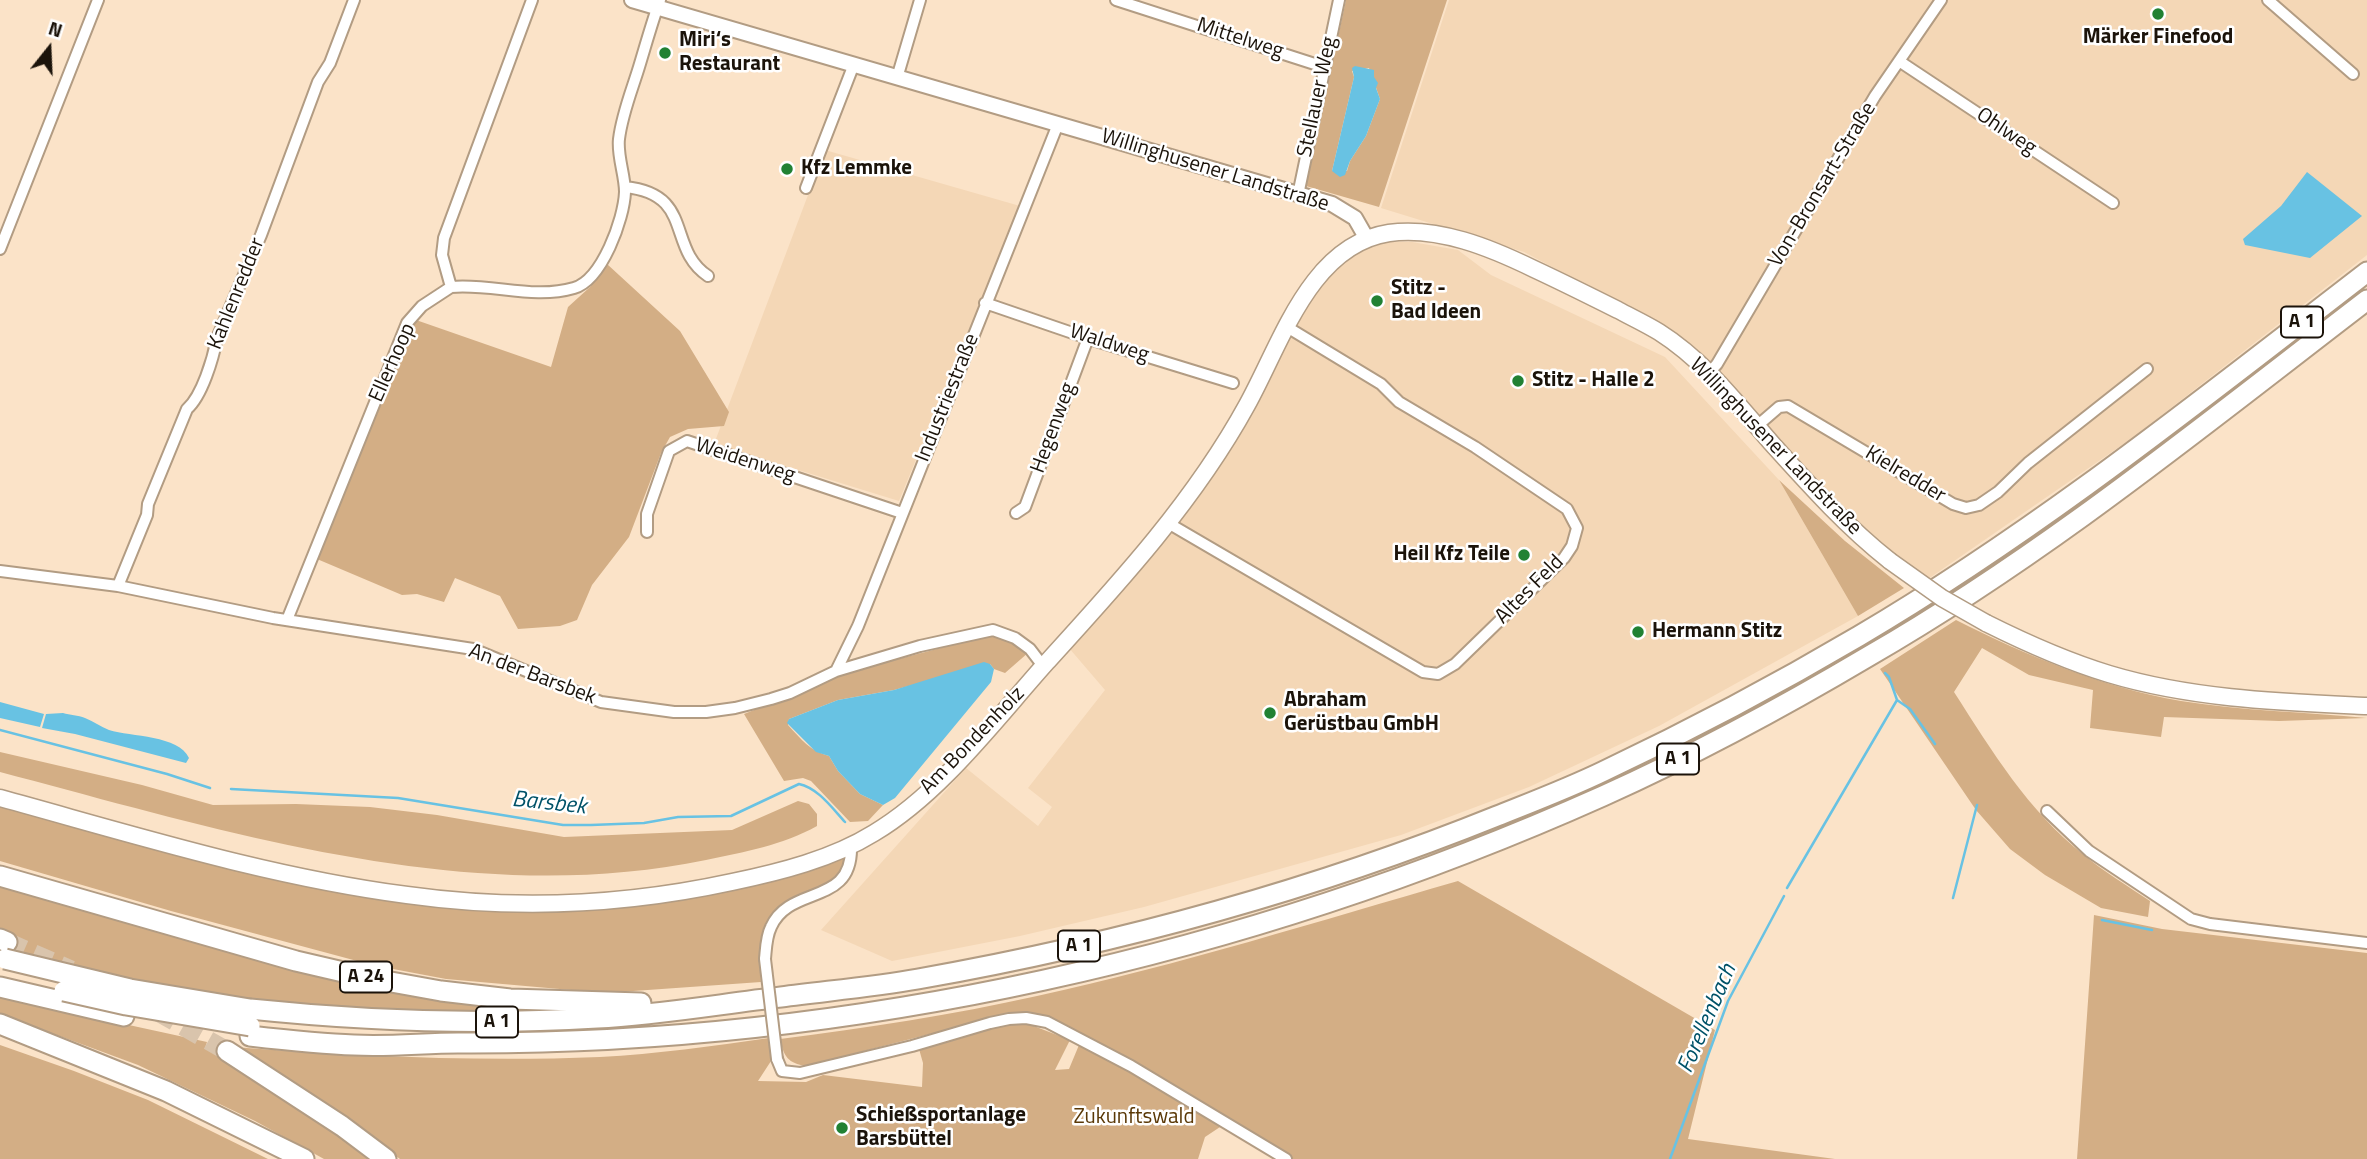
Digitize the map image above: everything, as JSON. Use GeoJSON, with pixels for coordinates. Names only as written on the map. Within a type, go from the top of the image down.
{"type":"FeatureCollection","features":[{"type":"Feature","properties":{"kind":"highway","name":"A 1"},"geometry":{"type":"LineString","coordinates":[[0,987],[124,1016],[250,1024],[331,1017],[490,1022],[602,1018],[915,979],[1153,929],[1250,902],[1406,852],[1601,773],[1756,694],[1862,634],[1992,552],[2142,445],[2367,272]]}},
{"type":"Feature","properties":{"kind":"highway","name":"A 1"},"geometry":{"type":"LineString","coordinates":[[2,954],[64,991],[126,1005],[250,1024],[358,1046],[524,1043],[701,1034],[891,1009],[1042,980],[1157,952],[1342,898],[1525,830],[1606,795],[1755,721],[1986,584],[2120,489],[2367,300]]}},
{"type":"Feature","properties":{"kind":"highway","name":"A 24"},"geometry":{"type":"LineString","coordinates":[[0,876],[296,961],[441,991],[510,999],[601,1003],[744,1001]]}},
{"type":"Feature","properties":{"kind":"highway","name":"A 1"},"geometry":{"type":"LineString","coordinates":[[2,954],[250,1024]]}},
{"type":"Feature","properties":{"kind":"highway"},"geometry":{"type":"LineString","coordinates":[[0,1024],[166,1091],[304,1159]]}},
{"type":"Feature","properties":{"kind":"highway"},"geometry":{"type":"LineString","coordinates":[[0,1030],[41,1040]]}},
{"type":"Feature","properties":{"kind":"highway"},"geometry":{"type":"LineString","coordinates":[[227,1051],[342,1126],[386,1159]]}},
{"type":"Feature","properties":{"kind":"main road","name":"Willinghusener Landstraße"},"geometry":{"type":"LineString","coordinates":[[1367,239],[1388,233],[1424,233],[1457,239],[1511,258],[1660,332],[1709,373],[1856,534],[1942,598],[2041,650],[2110,674],[2185,691],[2266,701],[2367,706]]}},
{"type":"Feature","properties":{"kind":"main road","name":"Am Bondenholz"},"geometry":{"type":"LineString","coordinates":[[0,798],[291,875],[413,896],[463,900],[517,903],[637,899],[752,878],[850,846],[885,826],[943,779],[1168,523],[1236,425],[1287,327],[1321,271],[1342,253],[1367,239]]}},
{"type":"Feature","properties":{"kind":"street"},"geometry":{"type":"LineString","coordinates":[[0,249],[98,0]]}},
{"type":"Feature","properties":{"kind":"street","name":"Kahlenredder"},"geometry":{"type":"LineString","coordinates":[[118,586],[147,515],[148,504],[187,409],[195,402],[217,338],[261,235],[318,82],[330,63],[354,0]]}},
{"type":"Feature","properties":{"kind":"street"},"geometry":{"type":"LineString","coordinates":[[532,0],[444,239],[442,254],[451,287],[471,285],[548,293],[578,287],[605,257],[622,208],[625,187],[619,142],[624,113],[659,4]]}},
{"type":"Feature","properties":{"kind":"street","name":"Willinghusener Landstraße"},"geometry":{"type":"LineString","coordinates":[[632,0],[659,4],[897,78],[1332,204],[1355,218],[1367,239]]}},
{"type":"Feature","properties":{"kind":"street"},"geometry":{"type":"LineString","coordinates":[[897,78],[920,0]]}},
{"type":"Feature","properties":{"kind":"street","name":"Mittelweg"},"geometry":{"type":"LineString","coordinates":[[1116,0],[1324,67]]}},
{"type":"Feature","properties":{"kind":"street","name":"Stellauer Weg"},"geometry":{"type":"LineString","coordinates":[[1298,195],[1339,0]]}},
{"type":"Feature","properties":{"kind":"street","name":"Von-Bronsart-Straße"},"geometry":{"type":"LineString","coordinates":[[1709,373],[1717,364],[1860,121],[1941,0]]}},
{"type":"Feature","properties":{"kind":"street"},"geometry":{"type":"LineString","coordinates":[[2268,0],[2353,74]]}},
{"type":"Feature","properties":{"kind":"street","name":"Ohlweg"},"geometry":{"type":"LineString","coordinates":[[1899,61],[2113,204]]}},
{"type":"Feature","properties":{"kind":"street"},"geometry":{"type":"LineString","coordinates":[[806,188],[854,64]]}},
{"type":"Feature","properties":{"kind":"street","name":"Industriestraße"},"geometry":{"type":"LineString","coordinates":[[836,671],[858,626],[1058,124]]}},
{"type":"Feature","properties":{"kind":"street"},"geometry":{"type":"LineString","coordinates":[[625,187],[659,196],[668,206],[692,261],[708,276]]}},
{"type":"Feature","properties":{"kind":"street","name":"Ellerhoop"},"geometry":{"type":"LineString","coordinates":[[287,620],[407,323],[422,306],[451,287]]}},
{"type":"Feature","properties":{"kind":"street","name":"Waldweg"},"geometry":{"type":"LineString","coordinates":[[985,303],[1233,383]]}},
{"type":"Feature","properties":{"kind":"street","name":"Altes Feld"},"geometry":{"type":"LineString","coordinates":[[1168,523],[1423,672],[1438,674],[1468,652],[1564,558],[1572,546],[1577,528],[1567,509],[1475,447],[1399,402],[1381,384],[1287,327]]}},
{"type":"Feature","properties":{"kind":"street","name":"Hegenweg"},"geometry":{"type":"LineString","coordinates":[[1016,513],[1025,507],[1088,338]]}},
{"type":"Feature","properties":{"kind":"street","name":"Kielredder"},"geometry":{"type":"LineString","coordinates":[[1757,426],[1779,407],[1788,406],[1953,503],[1966,508],[1979,505],[1998,492],[2028,463],[2147,369]]}},
{"type":"Feature","properties":{"kind":"street","name":"Weidenweg"},"geometry":{"type":"LineString","coordinates":[[647,532],[647,514],[669,451],[687,441],[902,513]]}},
{"type":"Feature","properties":{"kind":"street","name":"An der Barsbek"},"geometry":{"type":"LineString","coordinates":[[0,571],[118,586],[287,620],[473,649],[601,702],[674,712],[716,711],[771,699],[836,671],[920,646],[993,630],[1015,638],[1030,649],[1043,666]]}},
{"type":"Feature","properties":{"kind":"street"},"geometry":{"type":"LineString","coordinates":[[2047,811],[2090,851],[2191,919],[2367,943]]}},
{"type":"Feature","properties":{"kind":"street"},"geometry":{"type":"LineString","coordinates":[[850,846],[849,869],[844,878],[832,888],[797,902],[776,918],[771,927],[765,960],[777,1059],[782,1071],[800,1073],[1009,1018],[1037,1020],[1047,1022],[1131,1066],[1286,1159]]}},
{"type":"Feature","properties":{"kind":"shaded area"},"geometry":{"type":"Polygon","coordinates":[[[1449,0],[2367,0],[2367,255],[2135,436],[1928,579],[1883,546],[1840,507],[1664,326],[1524,252],[1381,208],[1449,0]]]}},
{"type":"Feature","properties":{"kind":"shaded area"},"geometry":{"type":"Polygon","coordinates":[[[825,150],[1020,206],[899,501],[714,444],[825,150]]]}},
{"type":"Feature","properties":{"kind":"shaded area"},"geometry":{"type":"Polygon","coordinates":[[[1387,242],[1412,242],[1458,250],[1491,275],[1665,357],[1779,480],[1858,616],[1659,726],[1529,787],[1401,835],[1144,907],[1020,936],[892,961],[821,930],[966,768],[1038,826],[1052,807],[1028,788],[1105,690],[1069,648],[1184,513],[1315,286],[1340,261],[1387,242]]]}},
{"type":"Feature","properties":{"kind":"green space"},"geometry":{"type":"Polygon","coordinates":[[[1346,0],[1447,0],[1379,207],[1306,186],[1346,0]],[[1369,68],[1352,71],[1354,77],[1332,171],[1347,171],[1350,161],[1366,136],[1380,99],[1369,68]]]}},
{"type":"Feature","properties":{"kind":"green space"},"geometry":{"type":"Polygon","coordinates":[[[607,264],[680,331],[729,412],[724,426],[688,429],[670,437],[661,453],[629,537],[592,585],[577,620],[560,626],[518,629],[500,596],[455,578],[444,602],[417,594],[402,595],[317,559],[416,320],[551,367],[568,307],[590,287],[607,264]]]}},
{"type":"Feature","properties":{"kind":"green space"},"geometry":{"type":"Polygon","coordinates":[[[1779,480],[1845,541],[1904,588],[1858,616],[1779,480]]]}},
{"type":"Feature","properties":{"kind":"green space"},"geometry":{"type":"Polygon","coordinates":[[[1956,620],[2066,669],[2151,695],[2228,707],[2367,718],[2279,721],[2164,717],[2161,737],[2090,728],[2093,690],[2029,675],[1982,648],[1954,692],[1982,736],[2028,800],[2064,838],[2100,867],[2150,901],[2148,917],[2101,908],[2045,875],[2010,849],[1976,810],[1880,669],[1956,620]]]}},
{"type":"Feature","properties":{"kind":"green space"},"geometry":{"type":"Polygon","coordinates":[[[994,634],[1015,642],[1029,652],[1005,673],[994,669],[990,664],[894,690],[838,700],[789,719],[788,725],[797,735],[811,748],[829,756],[838,771],[860,794],[883,805],[868,821],[850,822],[811,781],[803,778],[784,781],[744,714],[853,671],[994,634]]]}},
{"type":"Feature","properties":{"kind":"green space"},"geometry":{"type":"Polygon","coordinates":[[[0,752],[142,785],[213,805],[370,807],[437,815],[564,837],[732,830],[798,801],[809,804],[817,814],[817,826],[791,838],[749,851],[617,873],[528,875],[439,870],[350,857],[261,839],[0,772],[0,752]]]}},
{"type":"Feature","properties":{"kind":"green space"},"geometry":{"type":"Polygon","coordinates":[[[0,804],[289,881],[380,899],[453,908],[566,911],[639,906],[692,898],[743,886],[845,857],[842,871],[834,880],[784,904],[773,914],[761,942],[761,982],[605,993],[446,979],[372,965],[171,911],[0,861],[0,804]]]}},
{"type":"Feature","properties":{"kind":"green space"},"geometry":{"type":"Polygon","coordinates":[[[1458,881],[1715,1030],[1688,1139],[1835,1159],[1291,1159],[1050,1019],[1036,1014],[1015,1012],[806,1066],[788,1058],[780,1039],[941,1015],[1090,984],[1249,942],[1458,881]]]}},
{"type":"Feature","properties":{"kind":"green space"},"geometry":{"type":"Polygon","coordinates":[[[0,883],[194,939],[551,1007],[551,1010],[434,1011],[318,1006],[199,992],[81,969],[4,950],[0,930],[0,883]]]}},
{"type":"Feature","properties":{"kind":"green space"},"geometry":{"type":"Polygon","coordinates":[[[2094,915],[2162,929],[2367,953],[2367,1159],[2077,1159],[2094,915]]]}},
{"type":"Feature","properties":{"kind":"green space"},"geometry":{"type":"Polygon","coordinates":[[[0,997],[207,1042],[205,1048],[288,1099],[371,1159],[324,1159],[255,1121],[138,1065],[0,1014],[0,997]]]}},
{"type":"Feature","properties":{"kind":"green space","name":"Zukunftswald"},"geometry":{"type":"Polygon","coordinates":[[[1026,1023],[1070,1040],[1055,1070],[1069,1069],[1079,1045],[1127,1069],[1223,1125],[1205,1137],[1198,1159],[400,1159],[342,1115],[233,1047],[508,1059],[642,1054],[769,1038],[771,1061],[758,1081],[806,1082],[823,1075],[922,1087],[923,1063],[919,1049],[1009,1024],[1026,1023]]]}},
{"type":"Feature","properties":{"kind":"green space"},"geometry":{"type":"Polygon","coordinates":[[[0,1045],[148,1100],[268,1159],[0,1159],[0,1045]]]}},
{"type":"Feature","properties":{"kind":"water"},"geometry":{"type":"Polygon","coordinates":[[[1355,66],[1374,70],[1380,99],[1366,136],[1350,161],[1345,175],[1340,177],[1332,171],[1354,77],[1352,68],[1355,66]]]}},
{"type":"Feature","properties":{"kind":"water"},"geometry":{"type":"Polygon","coordinates":[[[2307,172],[2362,216],[2310,258],[2245,245],[2243,239],[2281,206],[2307,172]]]}},
{"type":"Feature","properties":{"kind":"water"},"geometry":{"type":"Polygon","coordinates":[[[984,662],[994,669],[991,682],[895,798],[883,805],[860,794],[838,771],[829,756],[816,752],[787,723],[789,719],[838,700],[894,690],[984,662]]]}},
{"type":"Feature","properties":{"kind":"water"},"geometry":{"type":"Polygon","coordinates":[[[0,702],[44,714],[40,727],[0,718],[0,702]]]}},
{"type":"Feature","properties":{"kind":"water"},"geometry":{"type":"Polygon","coordinates":[[[63,713],[82,717],[109,730],[165,741],[184,750],[189,758],[186,763],[42,728],[46,714],[63,713]]]}},
{"type":"Feature","properties":{"kind":"waterway","name":"Forellenbach"},"geometry":{"type":"LineString","coordinates":[[1787,888],[1897,700],[1885,673]]}},
{"type":"Feature","properties":{"kind":"waterway"},"geometry":{"type":"LineString","coordinates":[[1897,700],[1910,709],[1935,744]]}},
{"type":"Feature","properties":{"kind":"waterway","name":"Barsbek"},"geometry":{"type":"LineString","coordinates":[[0,730],[210,788]]}},
{"type":"Feature","properties":{"kind":"waterway","name":"Barsbek"},"geometry":{"type":"LineString","coordinates":[[231,789],[398,798],[563,825],[591,825],[644,823],[678,817],[731,816],[799,784],[818,794],[845,822]]}},
{"type":"Feature","properties":{"kind":"waterway"},"geometry":{"type":"LineString","coordinates":[[1953,898],[1977,805]]}},
{"type":"Feature","properties":{"kind":"waterway","name":"Forellenbach"},"geometry":{"type":"LineString","coordinates":[[1670,1159],[1728,1001],[1784,896]]}},
{"type":"Feature","properties":{"kind":"waterway"},"geometry":{"type":"LineString","coordinates":[[2102,920],[2152,930]]}},
{"type":"Feature","properties":{"kind":"tunnel"},"geometry":{"type":"LineString","coordinates":[[7,942],[71,970]]}},
{"type":"Feature","properties":{"kind":"tunnel"},"geometry":{"type":"LineString","coordinates":[[158,1012],[227,1051]]}},
{"type":"Feature","properties":{"kind":"place","name":"Märker Finefood"},"geometry":{"type":"Point","coordinates":[2158,14]}},
{"type":"Feature","properties":{"kind":"place","name":"Miri‘s Restaurant"},"geometry":{"type":"Point","coordinates":[665,53]}},
{"type":"Feature","properties":{"kind":"place","name":"Kfz Lemmke"},"geometry":{"type":"Point","coordinates":[787,169]}},
{"type":"Feature","properties":{"kind":"place","name":"Stitz - Bad Ideen"},"geometry":{"type":"Point","coordinates":[1377,301]}},
{"type":"Feature","properties":{"kind":"place","name":"Stitz - Halle 2"},"geometry":{"type":"Point","coordinates":[1518,381]}},
{"type":"Feature","properties":{"kind":"place","name":"Heil Kfz Teile"},"geometry":{"type":"Point","coordinates":[1524,555]}},
{"type":"Feature","properties":{"kind":"place","name":"Hermann Stitz"},"geometry":{"type":"Point","coordinates":[1638,632]}},
{"type":"Feature","properties":{"kind":"place","name":"Abraham Gerüstbau GmbH"},"geometry":{"type":"Point","coordinates":[1270,713]}},
{"type":"Feature","properties":{"kind":"place","name":"Schießsportanlage Barsbüttel"},"geometry":{"type":"Point","coordinates":[842,1128]}}]}
